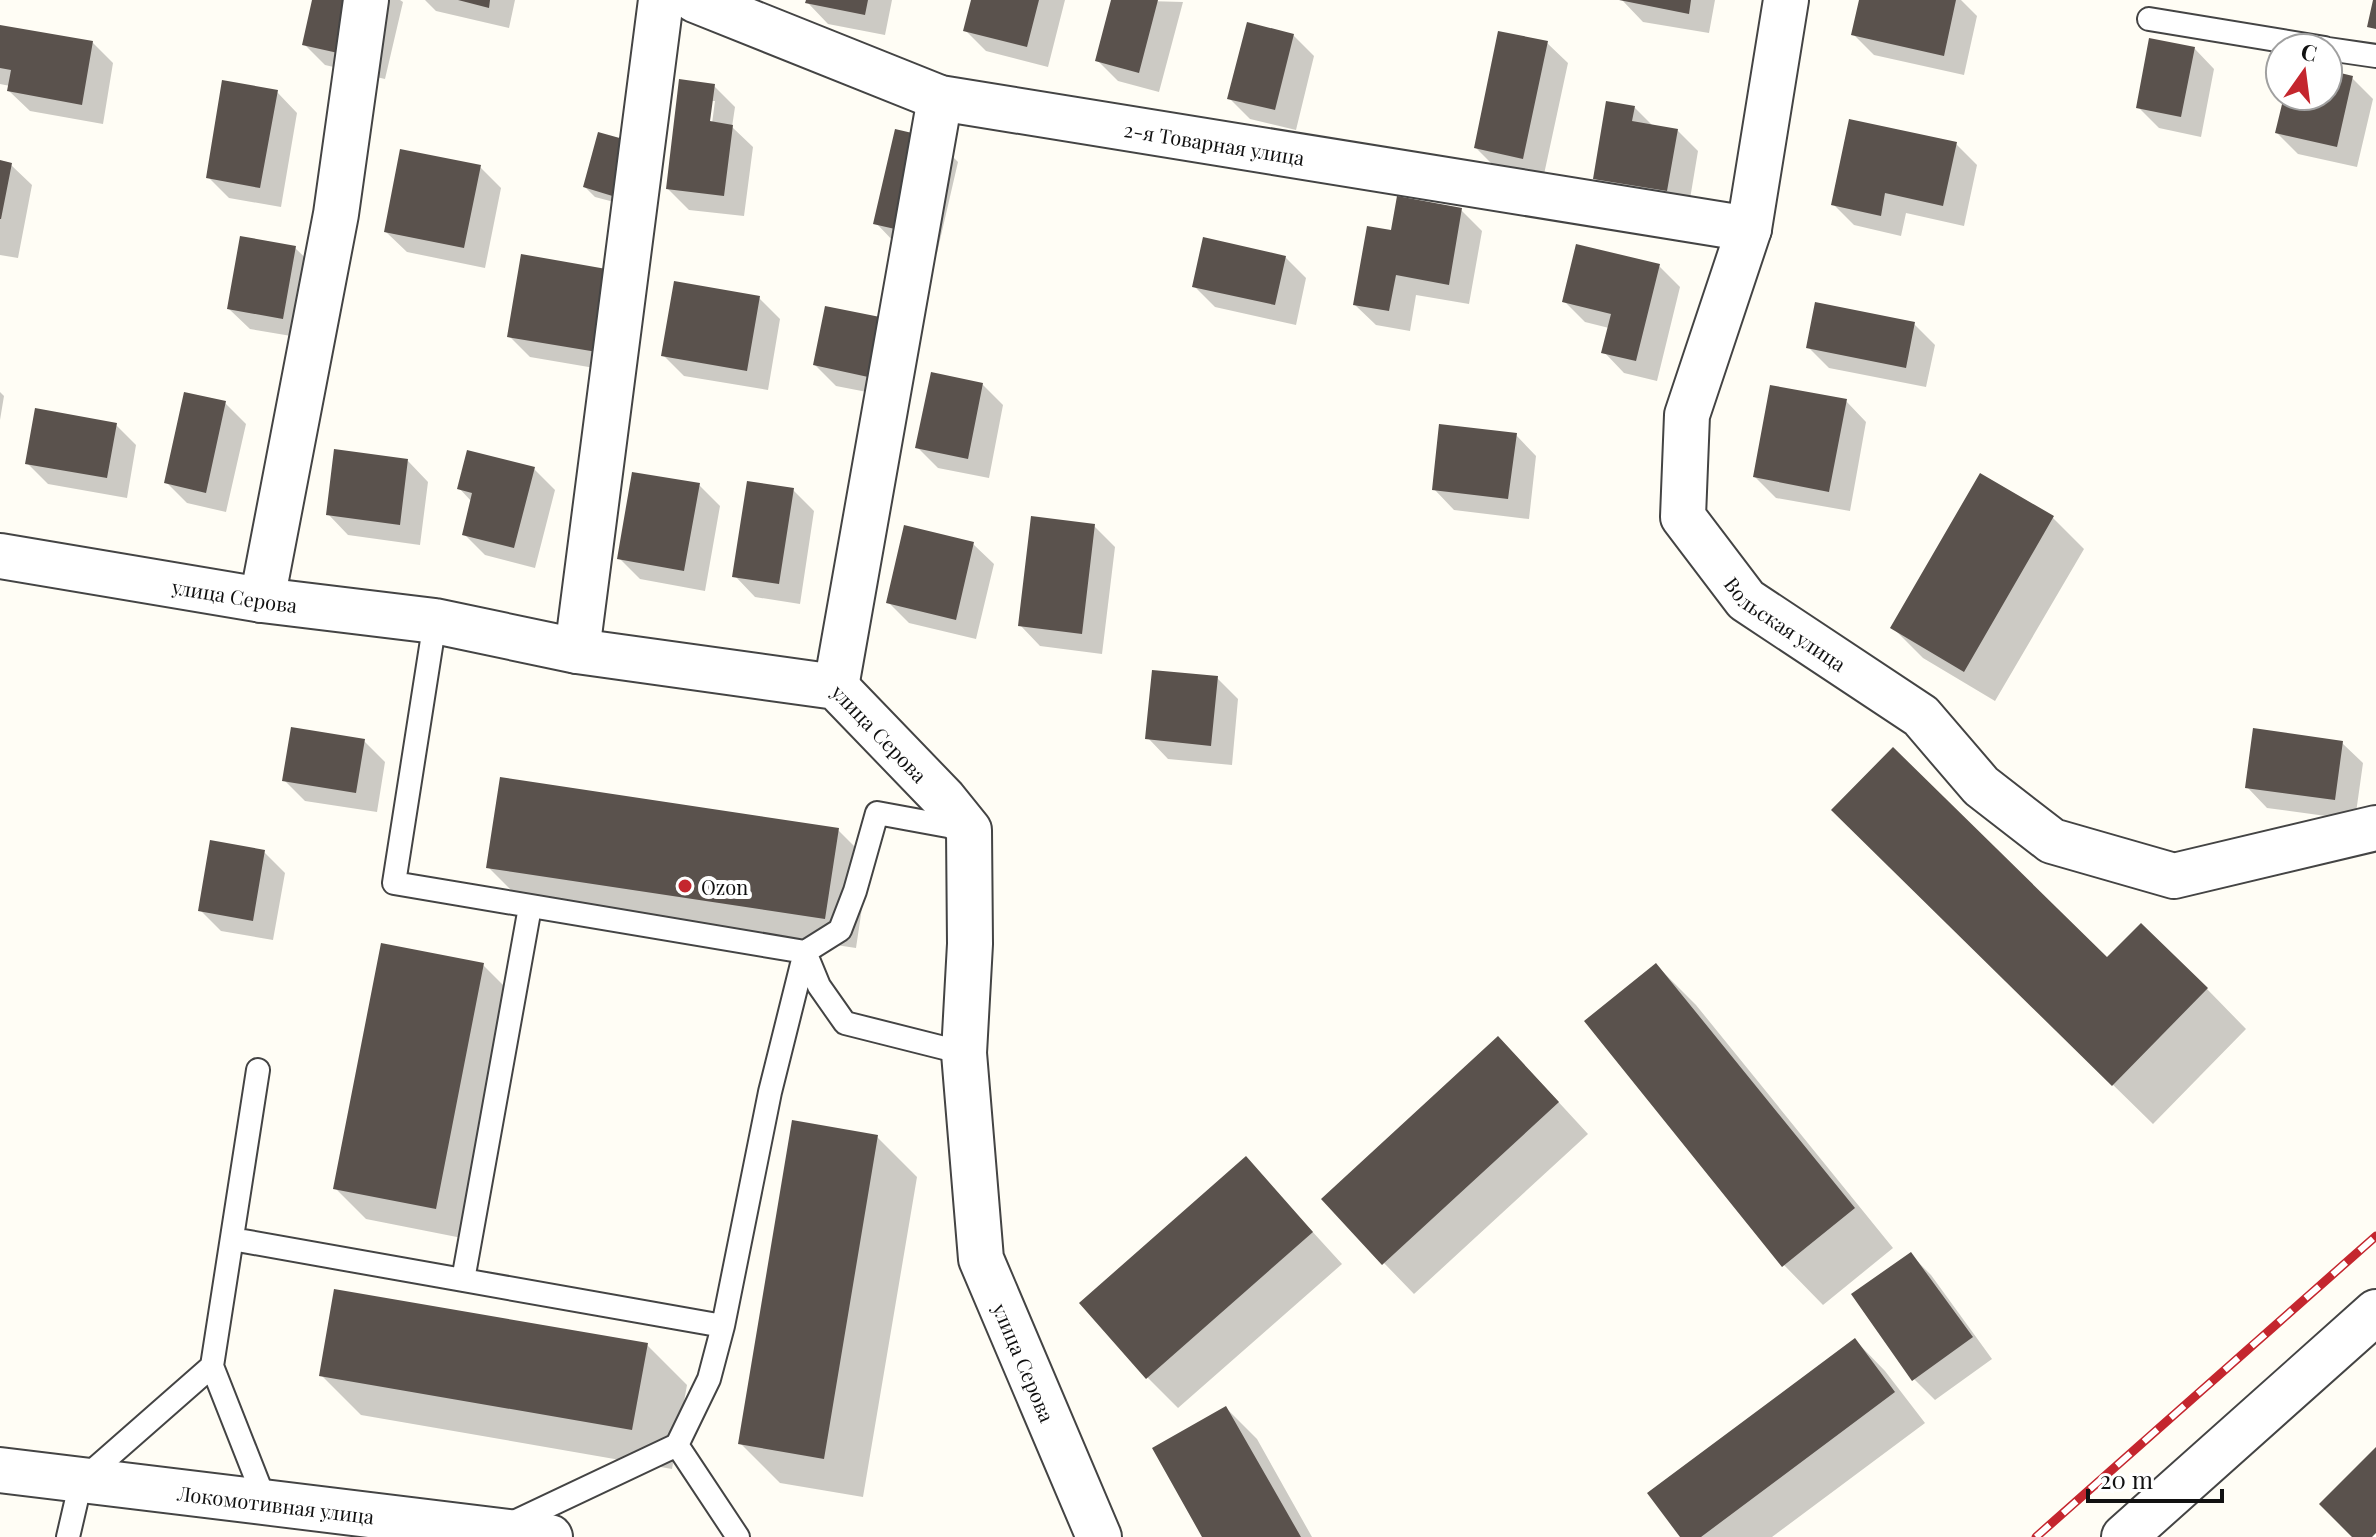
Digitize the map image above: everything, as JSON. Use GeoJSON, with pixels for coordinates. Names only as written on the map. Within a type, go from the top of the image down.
{"type":"FeatureCollection","features":[{"type":"Feature","properties":{"kind":"street"},"geometry":{"type":"LineString","coordinates":[[262,600],[336,214],[366,0]]}},
{"type":"Feature","properties":{"kind":"street"},"geometry":{"type":"LineString","coordinates":[[577,651],[661,0]]}},
{"type":"Feature","properties":{"kind":"street","name":"2-я Товарная улица"},"geometry":{"type":"LineString","coordinates":[[695,0],[940,98],[1749,229]]}},
{"type":"Feature","properties":{"kind":"street","name":"Вольская улица"},"geometry":{"type":"LineString","coordinates":[[1786,0],[1749,229],[1687,415],[1683,517],[1746,600],[1921,716],[1981,786],[2052,841],[2174,876],[2376,828]]}},
{"type":"Feature","properties":{"kind":"street"},"geometry":{"type":"LineString","coordinates":[[836,687],[940,98]]}},
{"type":"Feature","properties":{"kind":"street","name":"улица Серова"},"geometry":{"type":"LineString","coordinates":[[0,556],[262,600],[435,621],[577,651],[836,687],[944,799],[969,830],[970,944],[964,1053],[981,1259],[1099,1537]]}},
{"type":"Feature","properties":{"kind":"street"},"geometry":{"type":"LineString","coordinates":[[2124,1537],[2376,1312]]}},
{"type":"Feature","properties":{"kind":"street","name":"Локомотивная улица"},"geometry":{"type":"LineString","coordinates":[[0,1470],[550,1537]]}},
{"type":"Feature","properties":{"kind":"lane"},"geometry":{"type":"LineString","coordinates":[[2149,19],[2264,38]]}},
{"type":"Feature","properties":{"kind":"lane"},"geometry":{"type":"LineString","coordinates":[[2344,51],[2376,56]]}},
{"type":"Feature","properties":{"kind":"lane"},"geometry":{"type":"LineString","coordinates":[[435,621],[394,883],[805,952],[840,930],[855,891],[877,813],[969,830]]}},
{"type":"Feature","properties":{"kind":"lane"},"geometry":{"type":"LineString","coordinates":[[463,1280],[530,907]]}},
{"type":"Feature","properties":{"kind":"lane"},"geometry":{"type":"LineString","coordinates":[[805,952],[819,986],[845,1023],[964,1053]]}},
{"type":"Feature","properties":{"kind":"lane"},"geometry":{"type":"LineString","coordinates":[[498,1533],[677,1445],[709,1379],[723,1326],[770,1092],[805,952]]}},
{"type":"Feature","properties":{"kind":"lane"},"geometry":{"type":"LineString","coordinates":[[258,1070],[212,1366],[266,1503]]}},
{"type":"Feature","properties":{"kind":"lane"},"geometry":{"type":"LineString","coordinates":[[232,1239],[723,1326]]}},
{"type":"Feature","properties":{"kind":"lane"},"geometry":{"type":"LineString","coordinates":[[68,1537],[81,1481],[212,1366]]}},
{"type":"Feature","properties":{"kind":"lane"},"geometry":{"type":"LineString","coordinates":[[677,1445],[738,1537]]}},
{"type":"Feature","properties":{"kind":"building"},"geometry":{"type":"Polygon","coordinates":[[[312,0],[378,0],[365,59],[302,45],[312,0]]]}},
{"type":"Feature","properties":{"kind":"building"},"geometry":{"type":"Polygon","coordinates":[[[458,0],[490,0],[489,8],[458,0]]]}},
{"type":"Feature","properties":{"kind":"building"},"geometry":{"type":"Polygon","coordinates":[[[806,0],[868,0],[865,15],[805,3],[806,0]]]}},
{"type":"Feature","properties":{"kind":"building"},"geometry":{"type":"Polygon","coordinates":[[[971,0],[1039,0],[1027,47],[963,31],[971,0]]]}},
{"type":"Feature","properties":{"kind":"building"},"geometry":{"type":"Polygon","coordinates":[[[1111,0],[1158,0],[1139,73],[1095,61],[1111,0]]]}},
{"type":"Feature","properties":{"kind":"building"},"geometry":{"type":"Polygon","coordinates":[[[1619,0],[1691,0],[1689,14],[1619,0]]]}},
{"type":"Feature","properties":{"kind":"building"},"geometry":{"type":"Polygon","coordinates":[[[1859,0],[1956,0],[1944,56],[1851,35],[1859,0]]]}},
{"type":"Feature","properties":{"kind":"building"},"geometry":{"type":"Polygon","coordinates":[[[2373,0],[2376,0],[2376,29],[2367,27],[2373,0]]]}},
{"type":"Feature","properties":{"kind":"building"},"geometry":{"type":"Polygon","coordinates":[[[1247,22],[1294,34],[1275,110],[1227,99],[1247,22]]]}},
{"type":"Feature","properties":{"kind":"building"},"geometry":{"type":"Polygon","coordinates":[[[0,25],[93,41],[82,105],[7,91],[11,70],[0,68],[0,25]]]}},
{"type":"Feature","properties":{"kind":"building"},"geometry":{"type":"Polygon","coordinates":[[[1498,31],[1548,41],[1523,159],[1474,148],[1498,31]]]}},
{"type":"Feature","properties":{"kind":"building"},"geometry":{"type":"Polygon","coordinates":[[[2149,38],[2195,47],[2181,117],[2136,108],[2149,38]]]}},
{"type":"Feature","properties":{"kind":"building"},"geometry":{"type":"Polygon","coordinates":[[[2344,74],[2353,76],[2337,147],[2275,133],[2280,112],[2344,112],[2344,74]]]}},
{"type":"Feature","properties":{"kind":"building"},"geometry":{"type":"Polygon","coordinates":[[[679,79],[715,84],[710,121],[733,125],[724,196],[666,189],[679,79]]]}},
{"type":"Feature","properties":{"kind":"building"},"geometry":{"type":"Polygon","coordinates":[[[222,80],[278,90],[260,188],[206,178],[222,80]]]}},
{"type":"Feature","properties":{"kind":"building"},"geometry":{"type":"Polygon","coordinates":[[[1606,101],[1635,106],[1632,121],[1678,129],[1667,191],[1593,179],[1606,101]]]}},
{"type":"Feature","properties":{"kind":"building"},"geometry":{"type":"Polygon","coordinates":[[[1849,119],[1957,142],[1943,206],[1885,193],[1881,216],[1831,205],[1849,119]]]}},
{"type":"Feature","properties":{"kind":"building"},"geometry":{"type":"Polygon","coordinates":[[[895,129],[938,139],[917,234],[873,224],[895,129]]]}},
{"type":"Feature","properties":{"kind":"building"},"geometry":{"type":"Polygon","coordinates":[[[598,132],[634,142],[619,198],[583,187],[598,132]]]}},
{"type":"Feature","properties":{"kind":"building"},"geometry":{"type":"Polygon","coordinates":[[[400,149],[481,165],[464,248],[384,232],[400,149]]]}},
{"type":"Feature","properties":{"kind":"building"},"geometry":{"type":"Polygon","coordinates":[[[0,160],[12,163],[1,219],[0,219],[0,160]]]}},
{"type":"Feature","properties":{"kind":"building"},"geometry":{"type":"Polygon","coordinates":[[[1397,196],[1462,208],[1449,285],[1396,275],[1389,311],[1353,305],[1367,226],[1391,230],[1397,196]]]}},
{"type":"Feature","properties":{"kind":"building"},"geometry":{"type":"Polygon","coordinates":[[[240,236],[296,246],[283,319],[227,309],[240,236]]]}},
{"type":"Feature","properties":{"kind":"building"},"geometry":{"type":"Polygon","coordinates":[[[1203,237],[1286,256],[1275,305],[1192,287],[1203,237]]]}},
{"type":"Feature","properties":{"kind":"building"},"geometry":{"type":"Polygon","coordinates":[[[1576,244],[1660,264],[1636,361],[1601,353],[1611,314],[1562,302],[1576,244]]]}},
{"type":"Feature","properties":{"kind":"building"},"geometry":{"type":"Polygon","coordinates":[[[521,254],[612,270],[597,352],[507,337],[521,254]]]}},
{"type":"Feature","properties":{"kind":"building"},"geometry":{"type":"Polygon","coordinates":[[[674,281],[760,296],[747,371],[661,356],[674,281]]]}},
{"type":"Feature","properties":{"kind":"building"},"geometry":{"type":"Polygon","coordinates":[[[1815,302],[1915,322],[1906,368],[1806,348],[1815,302]]]}},
{"type":"Feature","properties":{"kind":"building"},"geometry":{"type":"Polygon","coordinates":[[[825,306],[895,320],[882,380],[813,365],[825,306]]]}},
{"type":"Feature","properties":{"kind":"building"},"geometry":{"type":"Polygon","coordinates":[[[931,372],[983,383],[968,459],[915,448],[931,372]]]}},
{"type":"Feature","properties":{"kind":"building"},"geometry":{"type":"Polygon","coordinates":[[[1770,385],[1847,399],[1829,492],[1753,477],[1770,385]]]}},
{"type":"Feature","properties":{"kind":"building"},"geometry":{"type":"Polygon","coordinates":[[[184,392],[226,401],[206,493],[164,483],[184,392]]]}},
{"type":"Feature","properties":{"kind":"building"},"geometry":{"type":"Polygon","coordinates":[[[35,408],[117,423],[107,478],[25,464],[35,408]]]}},
{"type":"Feature","properties":{"kind":"building"},"geometry":{"type":"Polygon","coordinates":[[[1439,424],[1517,433],[1508,499],[1432,490],[1439,424]]]}},
{"type":"Feature","properties":{"kind":"building"},"geometry":{"type":"Polygon","coordinates":[[[334,449],[408,459],[400,525],[326,515],[334,449]]]}},
{"type":"Feature","properties":{"kind":"building"},"geometry":{"type":"Polygon","coordinates":[[[467,450],[535,467],[514,548],[462,535],[472,493],[457,489],[467,450]]]}},
{"type":"Feature","properties":{"kind":"building"},"geometry":{"type":"Polygon","coordinates":[[[632,472],[700,483],[684,571],[617,559],[632,472]]]}},
{"type":"Feature","properties":{"kind":"building"},"geometry":{"type":"Polygon","coordinates":[[[1980,473],[2054,516],[1964,672],[1890,628],[1980,473]]]}},
{"type":"Feature","properties":{"kind":"building"},"geometry":{"type":"Polygon","coordinates":[[[747,481],[794,488],[779,584],[732,577],[747,481]]]}},
{"type":"Feature","properties":{"kind":"building"},"geometry":{"type":"Polygon","coordinates":[[[1031,516],[1095,524],[1082,634],[1018,626],[1031,516]]]}},
{"type":"Feature","properties":{"kind":"building"},"geometry":{"type":"Polygon","coordinates":[[[904,525],[974,542],[956,620],[886,603],[904,525]]]}},
{"type":"Feature","properties":{"kind":"building"},"geometry":{"type":"Polygon","coordinates":[[[1152,670],[1218,676],[1211,746],[1145,739],[1152,670]]]}},
{"type":"Feature","properties":{"kind":"building"},"geometry":{"type":"Polygon","coordinates":[[[291,727],[365,739],[356,793],[282,781],[291,727]]]}},
{"type":"Feature","properties":{"kind":"building"},"geometry":{"type":"Polygon","coordinates":[[[2253,728],[2343,741],[2335,800],[2245,788],[2253,728]]]}},
{"type":"Feature","properties":{"kind":"building"},"geometry":{"type":"Polygon","coordinates":[[[1893,747],[2107,957],[2141,923],[2208,988],[2112,1086],[1831,810],[1893,747]]]}},
{"type":"Feature","properties":{"kind":"building"},"geometry":{"type":"Polygon","coordinates":[[[500,777],[839,828],[825,919],[486,868],[500,777]]]}},
{"type":"Feature","properties":{"kind":"building"},"geometry":{"type":"Polygon","coordinates":[[[210,840],[265,850],[253,921],[198,911],[210,840]]]}},
{"type":"Feature","properties":{"kind":"building"},"geometry":{"type":"Polygon","coordinates":[[[381,943],[484,963],[436,1209],[333,1189],[381,943]]]}},
{"type":"Feature","properties":{"kind":"building"},"geometry":{"type":"Polygon","coordinates":[[[1656,963],[1855,1208],[1782,1267],[1584,1021],[1656,963]]]}},
{"type":"Feature","properties":{"kind":"building"},"geometry":{"type":"Polygon","coordinates":[[[1498,1036],[1559,1102],[1382,1265],[1321,1199],[1498,1036]]]}},
{"type":"Feature","properties":{"kind":"building"},"geometry":{"type":"Polygon","coordinates":[[[792,1120],[878,1135],[824,1459],[738,1444],[792,1120]]]}},
{"type":"Feature","properties":{"kind":"building"},"geometry":{"type":"Polygon","coordinates":[[[1246,1156],[1313,1232],[1146,1379],[1079,1303],[1246,1156]]]}},
{"type":"Feature","properties":{"kind":"building"},"geometry":{"type":"Polygon","coordinates":[[[1911,1252],[1973,1337],[1912,1381],[1851,1294],[1911,1252]]]}},
{"type":"Feature","properties":{"kind":"building"},"geometry":{"type":"Polygon","coordinates":[[[334,1289],[648,1343],[632,1430],[319,1376],[334,1289]]]}},
{"type":"Feature","properties":{"kind":"building"},"geometry":{"type":"Polygon","coordinates":[[[1855,1338],[1895,1392],[1701,1537],[1680,1537],[1647,1493],[1855,1338]]]}},
{"type":"Feature","properties":{"kind":"building"},"geometry":{"type":"Polygon","coordinates":[[[1226,1406],[1301,1537],[1202,1537],[1152,1448],[1226,1406]]]}},
{"type":"Feature","properties":{"kind":"building"},"geometry":{"type":"Polygon","coordinates":[[[2376,1447],[2376,1533],[2372,1537],[2352,1537],[2319,1504],[2376,1447]]]}},
{"type":"Feature","properties":{"kind":"railway"},"geometry":{"type":"LineString","coordinates":[[2036,1537],[2376,1236]]}},
{"type":"Feature","properties":{"kind":"place","name":"Ozon"},"geometry":{"type":"Point","coordinates":[685,886]}}]}
